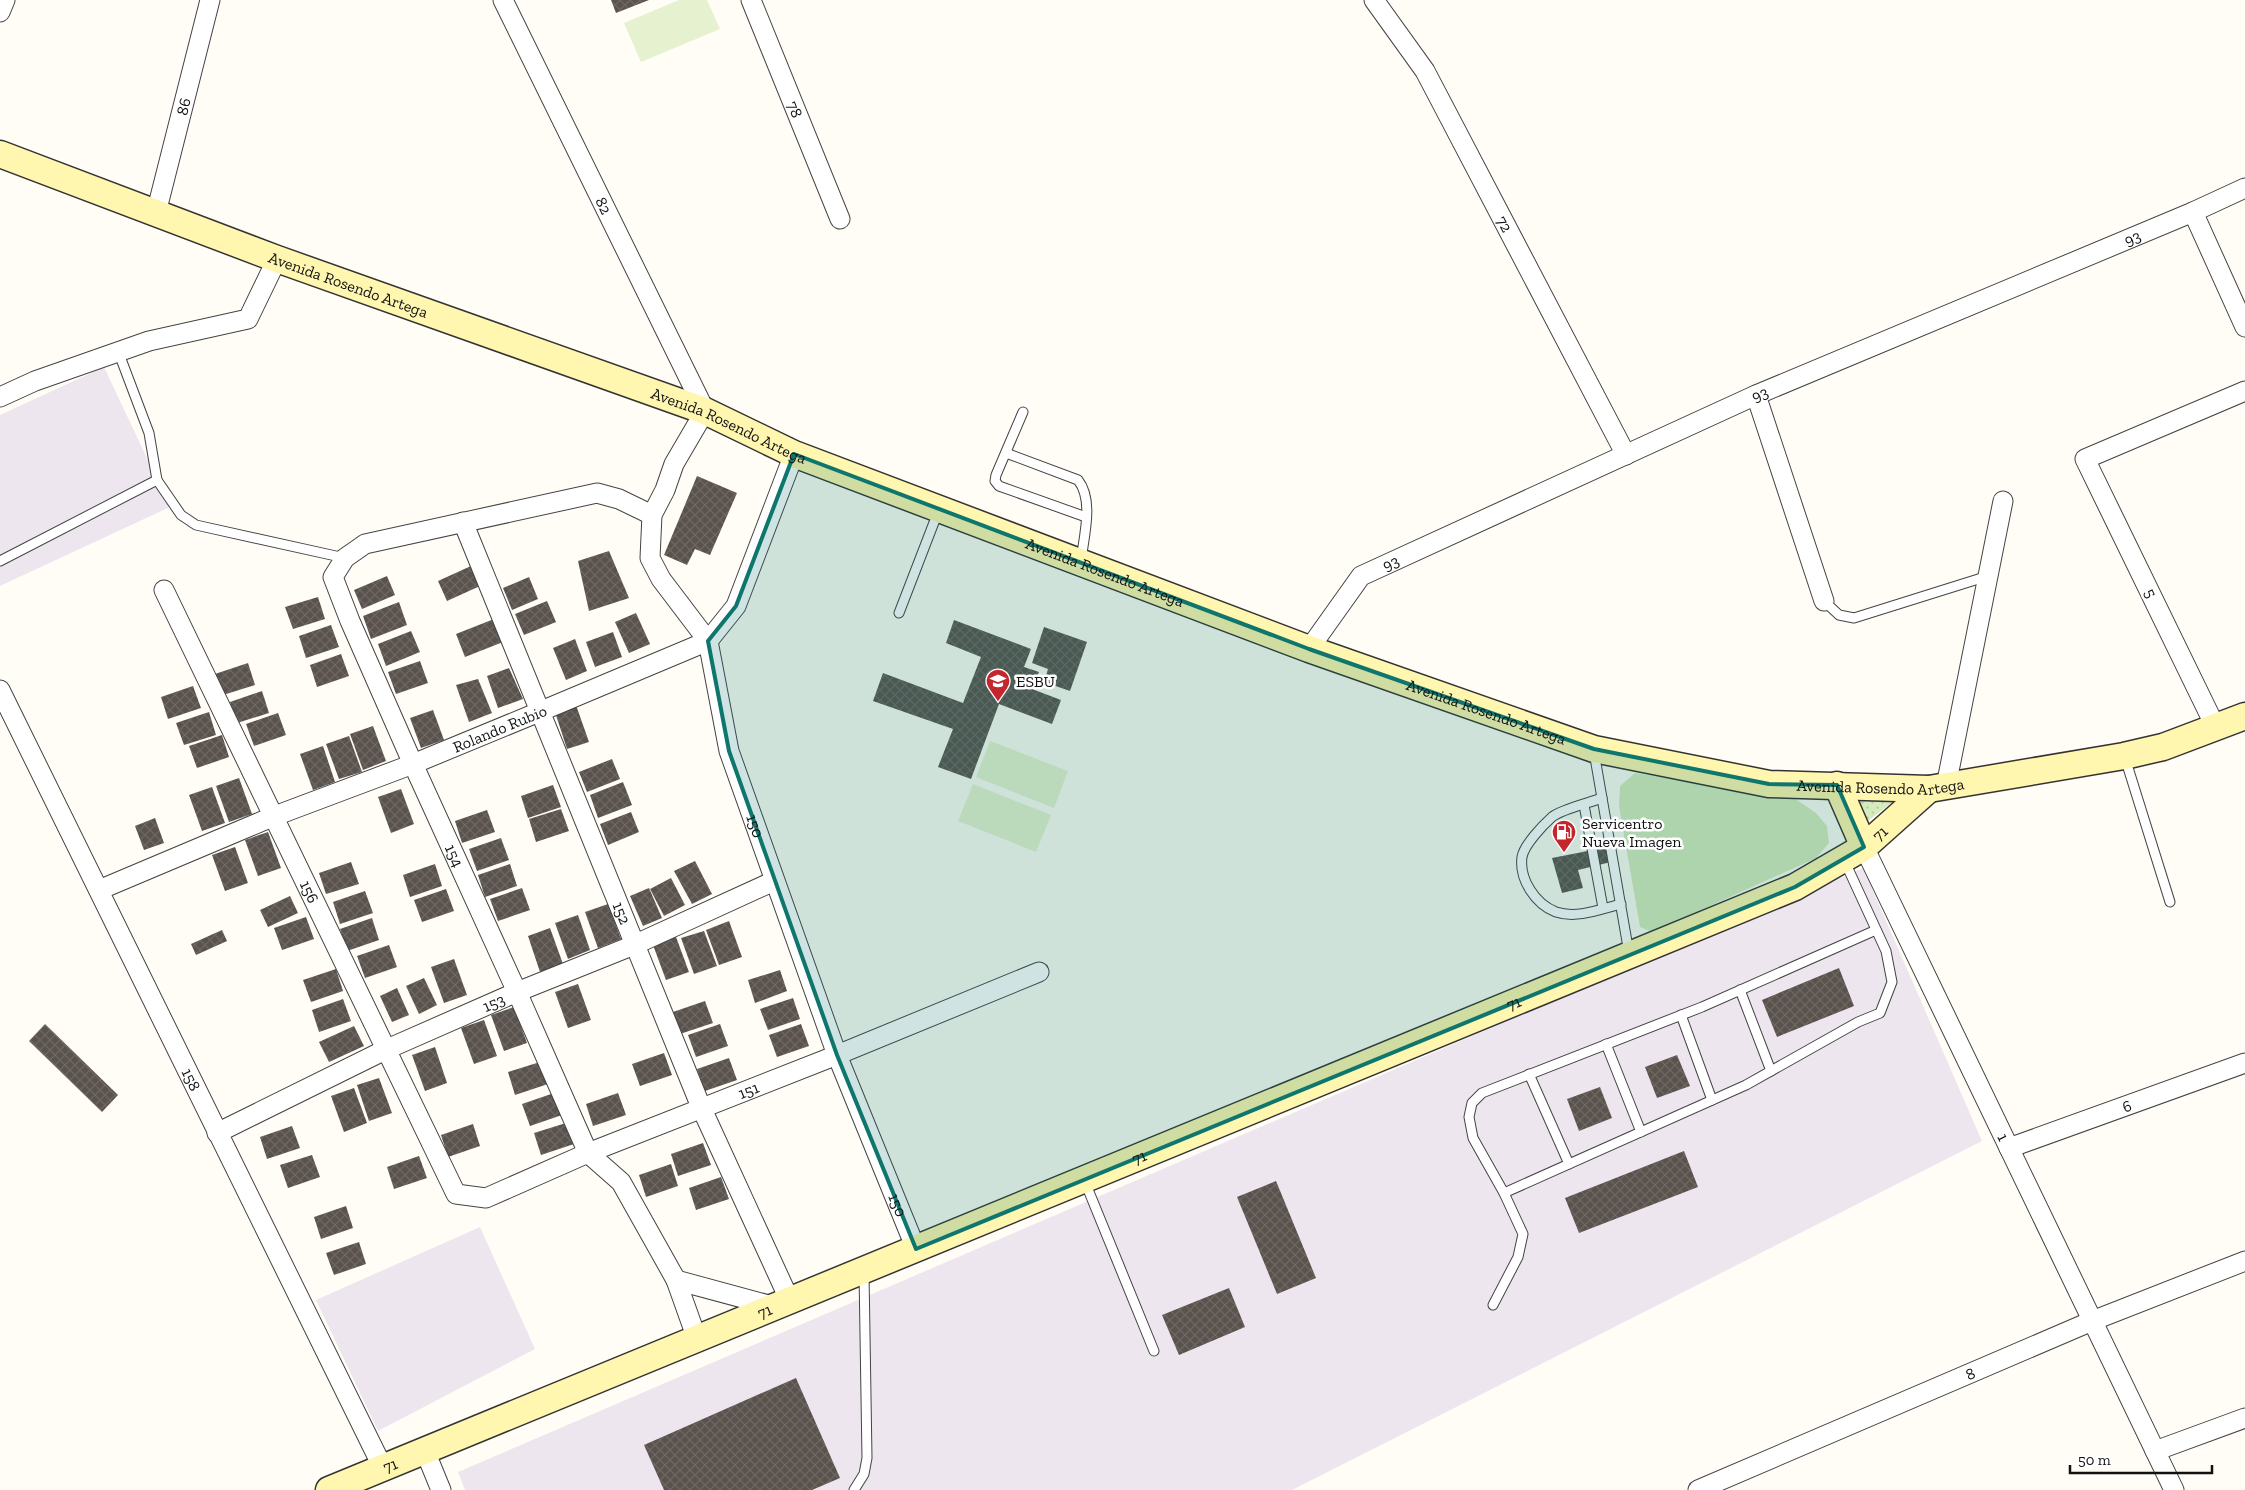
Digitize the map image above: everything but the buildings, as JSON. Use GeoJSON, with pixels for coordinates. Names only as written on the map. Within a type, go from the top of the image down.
{"type":"FeatureCollection","features":[{"type":"Feature","properties":{"kind":"main road","name":"Avenida Rosendo Artega"},"geometry":{"type":"LineString","coordinates":[[0,154],[276,258],[705,411],[794,454],[1309,649],[1594,749],[1769,784],[1938,787],[2124,756],[2163,747],[2245,716]]}},
{"type":"Feature","properties":{"kind":"main road","name":"1"},"geometry":{"type":"LineString","coordinates":[[1837,785],[1854,853]]}},
{"type":"Feature","properties":{"kind":"main road","name":"71"},"geometry":{"type":"LineString","coordinates":[[329,1490],[1795,887],[1854,853],[1938,787]]}},
{"type":"Feature","properties":{"kind":"street"},"geometry":{"type":"LineString","coordinates":[[0,12],[5,0]]}},
{"type":"Feature","properties":{"kind":"street","name":"86"},"geometry":{"type":"LineString","coordinates":[[156,213],[210,0]]}},
{"type":"Feature","properties":{"kind":"street","name":"82"},"geometry":{"type":"LineString","coordinates":[[503,0],[705,411]]}},
{"type":"Feature","properties":{"kind":"street","name":"78"},"geometry":{"type":"LineString","coordinates":[[751,0],[840,218]]}},
{"type":"Feature","properties":{"kind":"street","name":"72"},"geometry":{"type":"LineString","coordinates":[[1374,0],[1425,71],[1626,455]]}},
{"type":"Feature","properties":{"kind":"street","name":"93"},"geometry":{"type":"LineString","coordinates":[[1309,649],[1360,576],[1756,395],[2193,212],[2245,188]]}},
{"type":"Feature","properties":{"kind":"street"},"geometry":{"type":"LineString","coordinates":[[2193,212],[2245,327]]}},
{"type":"Feature","properties":{"kind":"street"},"geometry":{"type":"LineString","coordinates":[[0,397],[35,381],[149,341],[248,318],[276,258]]}},
{"type":"Feature","properties":{"kind":"street","name":"5"},"geometry":{"type":"LineString","coordinates":[[2216,728],[2085,459],[2245,391]]}},
{"type":"Feature","properties":{"kind":"street"},"geometry":{"type":"LineString","coordinates":[[1756,395],[1824,601]]}},
{"type":"Feature","properties":{"kind":"street","name":"150"},"geometry":{"type":"LineString","coordinates":[[705,411],[674,464],[665,490],[652,515],[650,558],[662,579],[708,640],[729,751],[836,1055],[916,1248]]}},
{"type":"Feature","properties":{"kind":"street","name":"Rolando Rubio"},"geometry":{"type":"LineString","coordinates":[[99,890],[272,817],[413,764],[708,640],[736,606],[794,454]]}},
{"type":"Feature","properties":{"kind":"street"},"geometry":{"type":"LineString","coordinates":[[345,558],[365,544],[597,493],[620,499],[652,515]]}},
{"type":"Feature","properties":{"kind":"street"},"geometry":{"type":"LineString","coordinates":[[1938,787],[1988,576],[2002,501]]}},
{"type":"Feature","properties":{"kind":"street","name":"152"},"geometry":{"type":"LineString","coordinates":[[463,522],[782,1304]]}},
{"type":"Feature","properties":{"kind":"street","name":"154"},"geometry":{"type":"LineString","coordinates":[[345,558],[333,577],[350,621],[588,1153]]}},
{"type":"Feature","properties":{"kind":"street","name":"156"},"geometry":{"type":"LineString","coordinates":[[164,590],[272,817],[456,1194]]}},
{"type":"Feature","properties":{"kind":"street","name":"158"},"geometry":{"type":"LineString","coordinates":[[0,690],[383,1468]]}},
{"type":"Feature","properties":{"kind":"street","name":"1"},"geometry":{"type":"LineString","coordinates":[[1854,853],[2009,1148],[2174,1490]]}},
{"type":"Feature","properties":{"kind":"street","name":"153"},"geometry":{"type":"LineString","coordinates":[[217,1133],[385,1050],[517,992],[634,945],[774,881]]}},
{"type":"Feature","properties":{"kind":"street","name":"151"},"geometry":{"type":"LineString","coordinates":[[456,1194],[486,1198],[588,1153],[1039,972]]}},
{"type":"Feature","properties":{"kind":"street","name":"6"},"geometry":{"type":"LineString","coordinates":[[2009,1148],[2245,1063]]}},
{"type":"Feature","properties":{"kind":"street"},"geometry":{"type":"LineString","coordinates":[[588,1153],[621,1182],[676,1280],[697,1339]]}},
{"type":"Feature","properties":{"kind":"street","name":"8"},"geometry":{"type":"LineString","coordinates":[[1698,1490],[2092,1321],[2245,1261]]}},
{"type":"Feature","properties":{"kind":"street"},"geometry":{"type":"LineString","coordinates":[[676,1280],[782,1304]]}},
{"type":"Feature","properties":{"kind":"street"},"geometry":{"type":"LineString","coordinates":[[2155,1451],[2245,1418]]}},
{"type":"Feature","properties":{"kind":"street"},"geometry":{"type":"LineString","coordinates":[[425,1451],[441,1490]]}},
{"type":"Feature","properties":{"kind":"lane"},"geometry":{"type":"LineString","coordinates":[[118,352],[149,433],[157,480],[181,515],[196,525],[345,558]]}},
{"type":"Feature","properties":{"kind":"lane"},"geometry":{"type":"LineString","coordinates":[[1023,412],[996,475],[996,481],[999,486],[1086,517]]}},
{"type":"Feature","properties":{"kind":"lane"},"geometry":{"type":"LineString","coordinates":[[1006,453],[1078,480],[1083,486],[1086,497],[1086,517],[1081,563]]}},
{"type":"Feature","properties":{"kind":"lane"},"geometry":{"type":"LineString","coordinates":[[0,561],[157,480]]}},
{"type":"Feature","properties":{"kind":"lane"},"geometry":{"type":"LineString","coordinates":[[899,613],[939,509]]}},
{"type":"Feature","properties":{"kind":"lane"},"geometry":{"type":"LineString","coordinates":[[1824,601],[1839,615],[1854,618],[1988,576]]}},
{"type":"Feature","properties":{"kind":"lane"},"geometry":{"type":"LineString","coordinates":[[1594,749],[1630,955]]}},
{"type":"Feature","properties":{"kind":"lane"},"geometry":{"type":"LineString","coordinates":[[2124,756],[2170,902]]}},
{"type":"Feature","properties":{"kind":"lane"},"geometry":{"type":"LineString","coordinates":[[1602,798],[1553,816],[1533,837],[1522,856],[1523,878],[1535,897],[1556,912],[1577,914],[1621,904]]}},
{"type":"Feature","properties":{"kind":"lane"},"geometry":{"type":"LineString","coordinates":[[1584,805],[1603,908]]}},
{"type":"Feature","properties":{"kind":"lane"},"geometry":{"type":"LineString","coordinates":[[1504,1193],[1712,1100],[1770,1072],[1858,1022],[1880,1013],[1892,982],[1886,950],[1876,930],[1854,853]]}},
{"type":"Feature","properties":{"kind":"lane"},"geometry":{"type":"LineString","coordinates":[[1493,1305],[1518,1257],[1523,1234],[1504,1193],[1472,1138],[1470,1117],[1472,1103],[1482,1093],[1681,1015],[1876,930]]}},
{"type":"Feature","properties":{"kind":"lane"},"geometry":{"type":"LineString","coordinates":[[1740,990],[1770,1072]]}},
{"type":"Feature","properties":{"kind":"lane"},"geometry":{"type":"LineString","coordinates":[[1681,1015],[1712,1100]]}},
{"type":"Feature","properties":{"kind":"lane"},"geometry":{"type":"LineString","coordinates":[[1606,1044],[1641,1132]]}},
{"type":"Feature","properties":{"kind":"lane"},"geometry":{"type":"LineString","coordinates":[[1529,1074],[1569,1164]]}},
{"type":"Feature","properties":{"kind":"lane"},"geometry":{"type":"LineString","coordinates":[[1084,1180],[1154,1351]]}},
{"type":"Feature","properties":{"kind":"lane"},"geometry":{"type":"LineString","coordinates":[[854,1490],[864,1474],[867,1458],[864,1270]]}},
{"type":"Feature","properties":{"kind":"highlighted area"},"geometry":{"type":"Polygon","coordinates":[[[794,454],[1309,649],[1594,749],[1769,784],[1837,785],[1864,847],[1795,887],[916,1249],[837,1055],[729,751],[708,641],[736,606],[794,454]]]}},
{"type":"Feature","properties":{"kind":"shaded area"},"geometry":{"type":"Polygon","coordinates":[[[104,367],[170,507],[0,586],[0,415],[104,367]]]}},
{"type":"Feature","properties":{"kind":"shaded area"},"geometry":{"type":"Polygon","coordinates":[[[1863,868],[1982,1141],[1292,1490],[465,1490],[458,1472],[1863,868]]]}},
{"type":"Feature","properties":{"kind":"shaded area"},"geometry":{"type":"Polygon","coordinates":[[[480,1227],[535,1349],[378,1431],[316,1300],[480,1227]]]}},
{"type":"Feature","properties":{"kind":"green space"},"geometry":{"type":"Polygon","coordinates":[[[679,0],[707,0],[720,29],[641,62],[624,23],[679,0]]]}},
{"type":"Feature","properties":{"kind":"green space"},"geometry":{"type":"Polygon","coordinates":[[[990,741],[1068,771],[1054,808],[976,777],[990,741]]]}},
{"type":"Feature","properties":{"kind":"green space"},"geometry":{"type":"Polygon","coordinates":[[[1635,773],[1794,798],[1816,813],[1827,826],[1829,843],[1816,858],[1652,932],[1640,927],[1619,806],[1620,786],[1635,773]]]}},
{"type":"Feature","properties":{"kind":"green space"},"geometry":{"type":"Polygon","coordinates":[[[973,784],[1051,815],[1036,852],[958,821],[973,784]]]}},
{"type":"Feature","properties":{"kind":"green space"},"geometry":{"type":"Polygon","coordinates":[[[1898,798],[1865,823],[1853,799],[1898,798]]]}},
{"type":"Feature","properties":{"kind":"place","name":"ESBU"},"geometry":{"type":"Point","coordinates":[998,702]}},
{"type":"Feature","properties":{"kind":"place","name":"Servicentro Nueva Imagen"},"geometry":{"type":"Point","coordinates":[1564,853]}}]}
